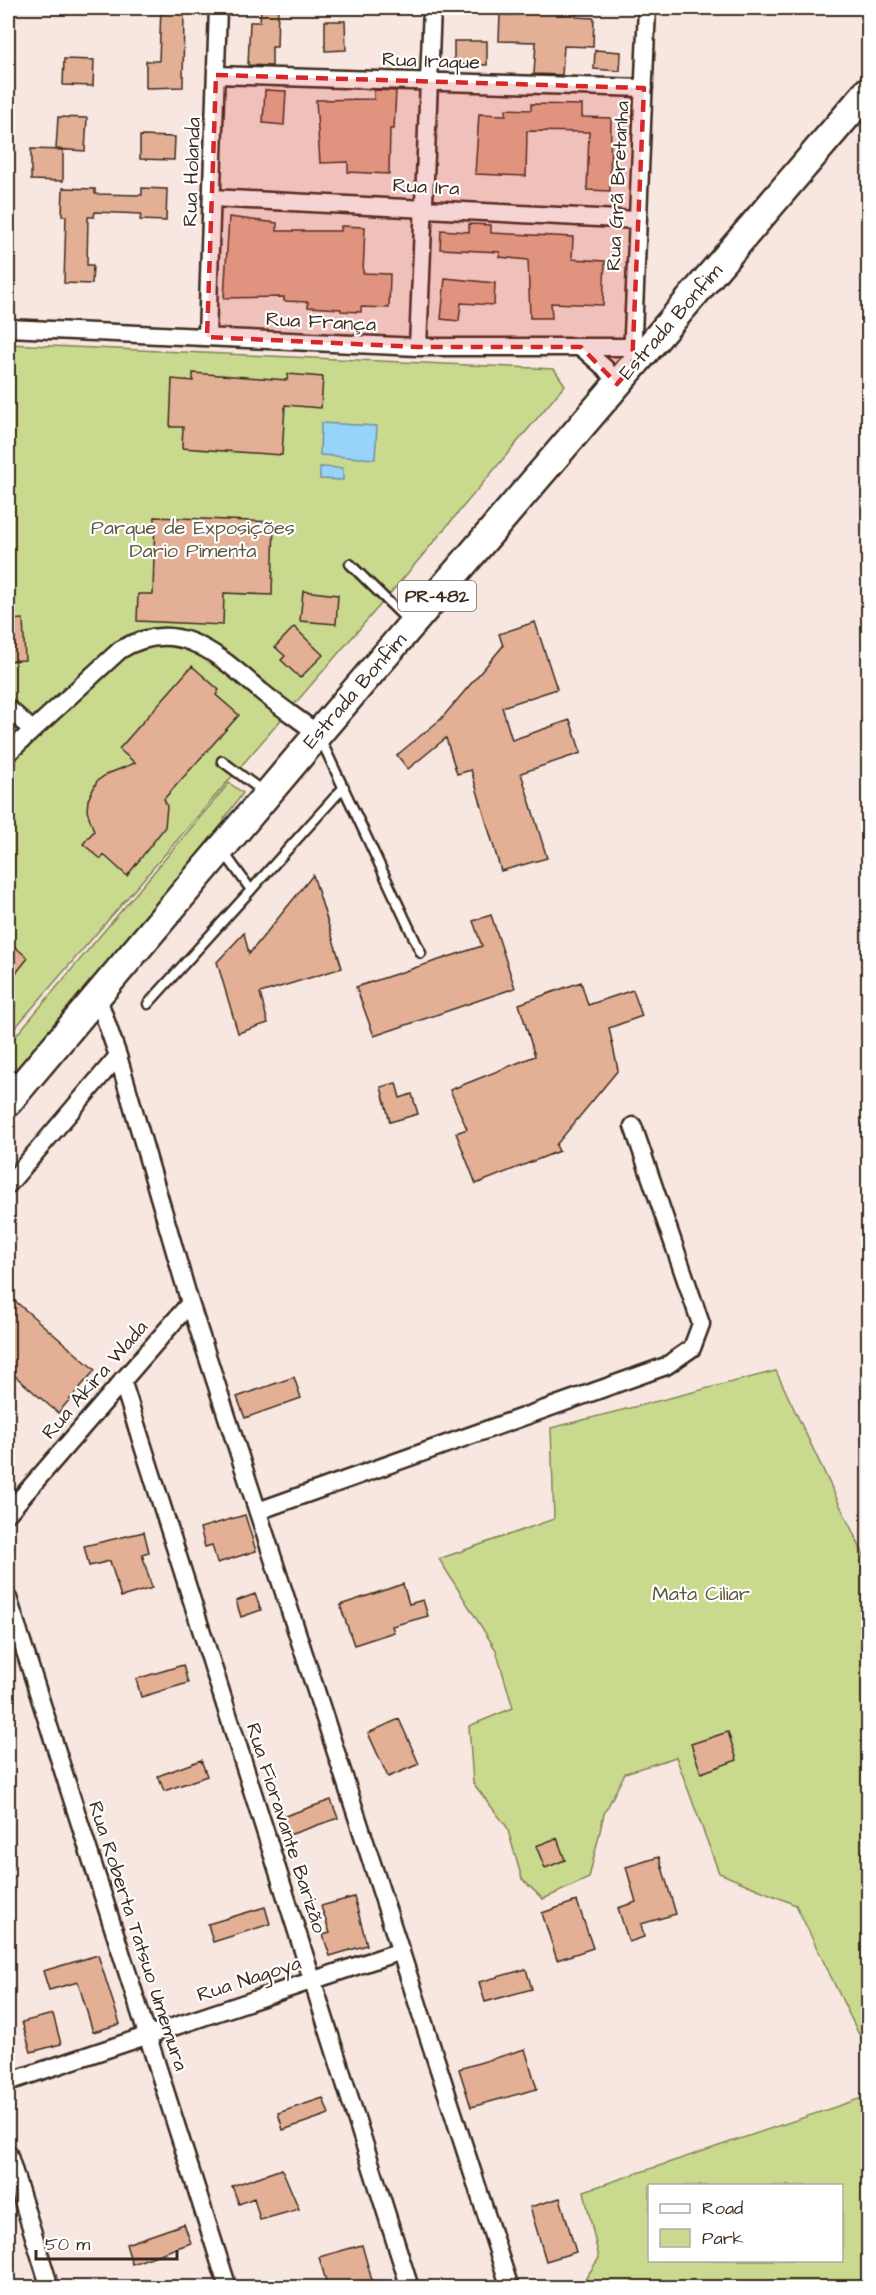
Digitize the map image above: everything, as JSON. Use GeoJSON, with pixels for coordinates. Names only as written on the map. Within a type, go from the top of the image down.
{"type":"FeatureCollection","features":[{"type":"Feature","properties":{"kind":"main road","name":"Estrada Bonfim"},"geometry":{"type":"LineString","coordinates":[[8,1102],[221,848],[413,625],[627,366],[868,91]]}},
{"type":"Feature","properties":{"kind":"street","name":"Rua Holanda"},"geometry":{"type":"LineString","coordinates":[[207,337],[218,8]]}},
{"type":"Feature","properties":{"kind":"street"},"geometry":{"type":"LineString","coordinates":[[418,347],[432,8]]}},
{"type":"Feature","properties":{"kind":"street","name":"Rua Grã Bretanha"},"geometry":{"type":"LineString","coordinates":[[627,366],[637,220],[647,8]]}},
{"type":"Feature","properties":{"kind":"street","name":"Rua Iraque"},"geometry":{"type":"LineString","coordinates":[[216,75],[644,88]]}},
{"type":"Feature","properties":{"kind":"street","name":"Rua Ira"},"geometry":{"type":"LineString","coordinates":[[212,198],[637,220]]}},
{"type":"Feature","properties":{"kind":"street","name":"Rua França"},"geometry":{"type":"LineString","coordinates":[[8,328],[418,347],[581,347],[627,366]]}},
{"type":"Feature","properties":{"kind":"street"},"geometry":{"type":"LineString","coordinates":[[581,347],[605,368],[627,366]]}},
{"type":"Feature","properties":{"kind":"street"},"geometry":{"type":"LineString","coordinates":[[8,753],[31,729],[120,650],[138,639],[158,636],[188,640],[218,653],[263,692],[318,734]]}},
{"type":"Feature","properties":{"kind":"street"},"geometry":{"type":"LineString","coordinates":[[8,708],[31,729]]}},
{"type":"Feature","properties":{"kind":"street"},"geometry":{"type":"LineString","coordinates":[[97,995],[118,1056],[190,1303],[510,2288]]}},
{"type":"Feature","properties":{"kind":"street"},"geometry":{"type":"LineString","coordinates":[[8,1185],[118,1056]]}},
{"type":"Feature","properties":{"kind":"street"},"geometry":{"type":"LineString","coordinates":[[258,1511],[666,1366],[692,1348],[701,1324],[633,1126]]}},
{"type":"Feature","properties":{"kind":"street","name":"Rua Akira Wada"},"geometry":{"type":"LineString","coordinates":[[8,1513],[190,1303]]}},
{"type":"Feature","properties":{"kind":"street","name":"Rua Fioravante Barizão"},"geometry":{"type":"LineString","coordinates":[[122,1380],[410,2288]]}},
{"type":"Feature","properties":{"kind":"street","name":"Rua Roberta Tatsuo Umemura"},"geometry":{"type":"LineString","coordinates":[[8,1598],[228,2288]]}},
{"type":"Feature","properties":{"kind":"street","name":"Rua Nagoya"},"geometry":{"type":"LineString","coordinates":[[8,2082],[401,1951]]}},
{"type":"Feature","properties":{"kind":"street"},"geometry":{"type":"LineString","coordinates":[[8,2153],[50,2288]]}},
{"type":"Feature","properties":{"kind":"lane"},"geometry":{"type":"LineString","coordinates":[[350,564],[413,625]]}},
{"type":"Feature","properties":{"kind":"lane"},"geometry":{"type":"LineString","coordinates":[[318,734],[420,952]]}},
{"type":"Feature","properties":{"kind":"lane"},"geometry":{"type":"LineString","coordinates":[[222,761],[267,794]]}},
{"type":"Feature","properties":{"kind":"lane"},"geometry":{"type":"LineString","coordinates":[[148,1004],[344,787]]}},
{"type":"Feature","properties":{"kind":"lane"},"geometry":{"type":"LineString","coordinates":[[221,848],[251,890]]}},
{"type":"Feature","properties":{"kind":"highlighted area"},"geometry":{"type":"Polygon","coordinates":[[[216,75],[644,88],[632,367],[617,384],[581,347],[418,347],[207,337],[216,75]]]}},
{"type":"Feature","properties":{"kind":"green space","name":"Parque de Exposições Dario Pimenta"},"geometry":{"type":"Polygon","coordinates":[[[8,344],[554,369],[565,385],[406,575],[8,1036],[8,344]]]}},
{"type":"Feature","properties":{"kind":"green space"},"geometry":{"type":"Polygon","coordinates":[[[229,783],[243,793],[224,819],[225,826],[8,1082],[8,1045],[229,783]]]}},
{"type":"Feature","properties":{"kind":"green space","name":"Mata Ciliar"},"geometry":{"type":"Polygon","coordinates":[[[776,1371],[868,1564],[868,2053],[796,1905],[719,1873],[676,1757],[625,1773],[604,1814],[589,1878],[543,1899],[522,1879],[507,1827],[473,1783],[469,1726],[513,1708],[496,1650],[439,1559],[554,1519],[551,1428],[776,1371]]]}},
{"type":"Feature","properties":{"kind":"green space"},"geometry":{"type":"Polygon","coordinates":[[[868,2096],[868,2287],[580,2287],[599,2258],[584,2191],[868,2096]]]}},
{"type":"Feature","properties":{"kind":"water"},"geometry":{"type":"Polygon","coordinates":[[[321,423],[377,426],[375,459],[320,455],[321,423]]]}},
{"type":"Feature","properties":{"kind":"water"},"geometry":{"type":"Polygon","coordinates":[[[320,467],[343,468],[343,480],[320,479],[320,467]]]}},
{"type":"Feature","properties":{"kind":"building"},"geometry":{"type":"Polygon","coordinates":[[[161,8],[184,8],[183,87],[146,88],[146,61],[159,61],[161,8]]]}},
{"type":"Feature","properties":{"kind":"building"},"geometry":{"type":"Polygon","coordinates":[[[261,8],[278,8],[277,47],[272,47],[272,66],[248,65],[250,22],[260,22],[261,8]]]}},
{"type":"Feature","properties":{"kind":"building"},"geometry":{"type":"Polygon","coordinates":[[[514,8],[576,8],[576,17],[594,18],[593,47],[564,46],[562,75],[534,74],[536,42],[499,41],[500,14],[513,15],[514,8]]]}},
{"type":"Feature","properties":{"kind":"building"},"geometry":{"type":"Polygon","coordinates":[[[325,21],[345,21],[346,50],[325,51],[325,21]]]}},
{"type":"Feature","properties":{"kind":"building"},"geometry":{"type":"Polygon","coordinates":[[[454,41],[487,41],[487,65],[454,65],[454,41]]]}},
{"type":"Feature","properties":{"kind":"building"},"geometry":{"type":"Polygon","coordinates":[[[595,50],[621,52],[620,71],[594,69],[595,50]]]}},
{"type":"Feature","properties":{"kind":"building"},"geometry":{"type":"Polygon","coordinates":[[[64,59],[94,60],[93,86],[63,85],[64,59]]]}},
{"type":"Feature","properties":{"kind":"building"},"geometry":{"type":"Polygon","coordinates":[[[265,90],[286,91],[284,125],[263,123],[265,90]]]}},
{"type":"Feature","properties":{"kind":"building"},"geometry":{"type":"Polygon","coordinates":[[[374,90],[396,91],[394,129],[390,129],[389,174],[348,172],[348,162],[320,163],[316,100],[374,99],[374,90]]]}},
{"type":"Feature","properties":{"kind":"building"},"geometry":{"type":"Polygon","coordinates":[[[531,104],[582,105],[582,117],[611,118],[610,191],[587,190],[589,132],[527,131],[526,176],[475,174],[479,114],[506,115],[506,109],[531,110],[531,104]]]}},
{"type":"Feature","properties":{"kind":"building"},"geometry":{"type":"Polygon","coordinates":[[[58,117],[87,118],[85,151],[56,149],[58,117]]]}},
{"type":"Feature","properties":{"kind":"building"},"geometry":{"type":"Polygon","coordinates":[[[140,136],[175,137],[174,160],[140,159],[140,136]]]}},
{"type":"Feature","properties":{"kind":"building"},"geometry":{"type":"Polygon","coordinates":[[[31,149],[63,150],[63,181],[31,180],[31,149]]]}},
{"type":"Feature","properties":{"kind":"building"},"geometry":{"type":"Polygon","coordinates":[[[63,188],[95,189],[95,194],[142,195],[142,188],[167,189],[166,221],[140,220],[141,214],[95,212],[94,217],[88,217],[87,265],[93,265],[92,284],[64,283],[66,216],[62,216],[63,188]]]}},
{"type":"Feature","properties":{"kind":"building"},"geometry":{"type":"Polygon","coordinates":[[[229,217],[277,223],[277,231],[341,231],[341,226],[365,227],[363,273],[390,274],[389,308],[361,307],[361,312],[341,311],[341,309],[308,307],[308,302],[284,301],[284,297],[224,298],[229,217]]]}},
{"type":"Feature","properties":{"kind":"building"},"geometry":{"type":"Polygon","coordinates":[[[469,224],[491,225],[491,233],[573,237],[572,259],[605,261],[603,305],[551,303],[552,318],[530,318],[528,260],[499,257],[500,252],[440,249],[441,230],[469,232],[469,224]]]}},
{"type":"Feature","properties":{"kind":"building"},"geometry":{"type":"Polygon","coordinates":[[[445,278],[495,283],[494,305],[461,303],[459,321],[441,319],[445,278]]]}},
{"type":"Feature","properties":{"kind":"building"},"geometry":{"type":"Polygon","coordinates":[[[193,373],[287,380],[288,374],[323,377],[321,408],[285,405],[282,455],[182,448],[183,427],[170,427],[172,379],[193,381],[193,373]]]}},
{"type":"Feature","properties":{"kind":"building"},"geometry":{"type":"Polygon","coordinates":[[[155,517],[274,522],[272,595],[224,593],[223,625],[137,621],[138,594],[153,594],[155,517]]]}},
{"type":"Feature","properties":{"kind":"building"},"geometry":{"type":"Polygon","coordinates":[[[303,591],[338,595],[336,624],[300,621],[303,591]]]}},
{"type":"Feature","properties":{"kind":"building"},"geometry":{"type":"Polygon","coordinates":[[[23,619],[25,660],[8,661],[8,620],[23,619]]]}},
{"type":"Feature","properties":{"kind":"building"},"geometry":{"type":"Polygon","coordinates":[[[535,622],[557,689],[502,707],[512,740],[570,720],[581,753],[521,773],[547,858],[501,871],[471,770],[457,774],[446,738],[408,769],[397,755],[441,719],[503,646],[499,634],[535,622]]]}},
{"type":"Feature","properties":{"kind":"building"},"geometry":{"type":"Polygon","coordinates":[[[294,627],[323,655],[300,678],[281,660],[285,656],[275,647],[294,627]]]}},
{"type":"Feature","properties":{"kind":"building"},"geometry":{"type":"Polygon","coordinates":[[[192,666],[219,690],[216,695],[239,715],[164,799],[167,806],[165,827],[127,876],[104,855],[101,859],[83,844],[94,831],[87,811],[88,800],[97,781],[107,774],[135,763],[119,749],[192,666]]]}},
{"type":"Feature","properties":{"kind":"building"},"geometry":{"type":"Polygon","coordinates":[[[313,875],[342,968],[260,993],[268,1023],[238,1033],[217,962],[244,933],[249,954],[313,875]]]}},
{"type":"Feature","properties":{"kind":"building"},"geometry":{"type":"Polygon","coordinates":[[[491,915],[515,988],[374,1036],[356,987],[482,946],[473,921],[491,915]]]}},
{"type":"Feature","properties":{"kind":"building"},"geometry":{"type":"Polygon","coordinates":[[[8,941],[28,958],[8,983],[8,941]]]}},
{"type":"Feature","properties":{"kind":"building"},"geometry":{"type":"Polygon","coordinates":[[[581,982],[588,1005],[633,990],[642,1016],[609,1028],[618,1070],[556,1145],[559,1151],[476,1184],[456,1133],[467,1129],[450,1090],[535,1056],[519,1004],[581,982]]]}},
{"type":"Feature","properties":{"kind":"building"},"geometry":{"type":"Polygon","coordinates":[[[396,1083],[400,1098],[412,1094],[418,1114],[390,1122],[381,1087],[396,1083]]]}},
{"type":"Feature","properties":{"kind":"building"},"geometry":{"type":"Polygon","coordinates":[[[8,1295],[95,1370],[58,1413],[8,1370],[8,1295]]]}},
{"type":"Feature","properties":{"kind":"building"},"geometry":{"type":"Polygon","coordinates":[[[294,1377],[301,1398],[245,1418],[237,1397],[294,1377]]]}},
{"type":"Feature","properties":{"kind":"building"},"geometry":{"type":"Polygon","coordinates":[[[245,1515],[256,1551],[217,1563],[212,1545],[205,1547],[200,1528],[245,1515]]]}},
{"type":"Feature","properties":{"kind":"building"},"geometry":{"type":"Polygon","coordinates":[[[144,1532],[149,1552],[142,1554],[152,1588],[121,1597],[110,1561],[89,1566],[84,1546],[144,1532]]]}},
{"type":"Feature","properties":{"kind":"building"},"geometry":{"type":"Polygon","coordinates":[[[403,1584],[409,1604],[423,1600],[428,1616],[392,1626],[394,1632],[354,1645],[340,1605],[403,1584]]]}},
{"type":"Feature","properties":{"kind":"building"},"geometry":{"type":"Polygon","coordinates":[[[255,1594],[261,1610],[241,1617],[236,1601],[255,1594]]]}},
{"type":"Feature","properties":{"kind":"building"},"geometry":{"type":"Polygon","coordinates":[[[183,1665],[188,1683],[141,1697],[136,1679],[183,1665]]]}},
{"type":"Feature","properties":{"kind":"building"},"geometry":{"type":"Polygon","coordinates":[[[399,1719],[419,1764],[388,1777],[368,1733],[399,1719]]]}},
{"type":"Feature","properties":{"kind":"building"},"geometry":{"type":"Polygon","coordinates":[[[728,1732],[737,1760],[701,1773],[691,1744],[728,1732]]]}},
{"type":"Feature","properties":{"kind":"building"},"geometry":{"type":"Polygon","coordinates":[[[201,1760],[207,1776],[164,1791],[158,1776],[201,1760]]]}},
{"type":"Feature","properties":{"kind":"building"},"geometry":{"type":"Polygon","coordinates":[[[331,1800],[338,1818],[289,1835],[282,1817],[331,1800]]]}},
{"type":"Feature","properties":{"kind":"building"},"geometry":{"type":"Polygon","coordinates":[[[557,1838],[565,1860],[545,1868],[536,1846],[557,1838]]]}},
{"type":"Feature","properties":{"kind":"building"},"geometry":{"type":"Polygon","coordinates":[[[659,1857],[676,1914],[641,1924],[644,1937],[629,1942],[618,1908],[636,1902],[626,1867],[659,1857]]]}},
{"type":"Feature","properties":{"kind":"building"},"geometry":{"type":"Polygon","coordinates":[[[354,1897],[367,1945],[330,1956],[323,1935],[330,1933],[321,1906],[354,1897]]]}},
{"type":"Feature","properties":{"kind":"building"},"geometry":{"type":"Polygon","coordinates":[[[577,1901],[593,1948],[557,1960],[542,1913],[577,1901]]]}},
{"type":"Feature","properties":{"kind":"building"},"geometry":{"type":"Polygon","coordinates":[[[265,1907],[270,1924],[213,1942],[208,1924],[265,1907]]]}},
{"type":"Feature","properties":{"kind":"building"},"geometry":{"type":"Polygon","coordinates":[[[98,1955],[120,2024],[93,2032],[78,1982],[49,1990],[43,1971],[98,1955]]]}},
{"type":"Feature","properties":{"kind":"building"},"geometry":{"type":"Polygon","coordinates":[[[526,1969],[532,1989],[485,2002],[479,1982],[526,1969]]]}},
{"type":"Feature","properties":{"kind":"building"},"geometry":{"type":"Polygon","coordinates":[[[53,2014],[61,2044],[31,2052],[22,2022],[53,2014]]]}},
{"type":"Feature","properties":{"kind":"building"},"geometry":{"type":"Polygon","coordinates":[[[525,2049],[537,2089],[471,2107],[459,2069],[525,2049]]]}},
{"type":"Feature","properties":{"kind":"building"},"geometry":{"type":"Polygon","coordinates":[[[323,2098],[329,2114],[283,2130],[278,2113],[323,2098]]]}},
{"type":"Feature","properties":{"kind":"building"},"geometry":{"type":"Polygon","coordinates":[[[282,2169],[299,2209],[260,2220],[254,2198],[239,2204],[232,2186],[282,2169]]]}},
{"type":"Feature","properties":{"kind":"building"},"geometry":{"type":"Polygon","coordinates":[[[560,2198],[576,2252],[546,2261],[530,2207],[560,2198]]]}},
{"type":"Feature","properties":{"kind":"building"},"geometry":{"type":"Polygon","coordinates":[[[184,2224],[191,2243],[132,2264],[126,2244],[184,2224]]]}},
{"type":"Feature","properties":{"kind":"building"},"geometry":{"type":"Polygon","coordinates":[[[362,2245],[374,2288],[328,2288],[319,2257],[362,2245]]]}}]}
